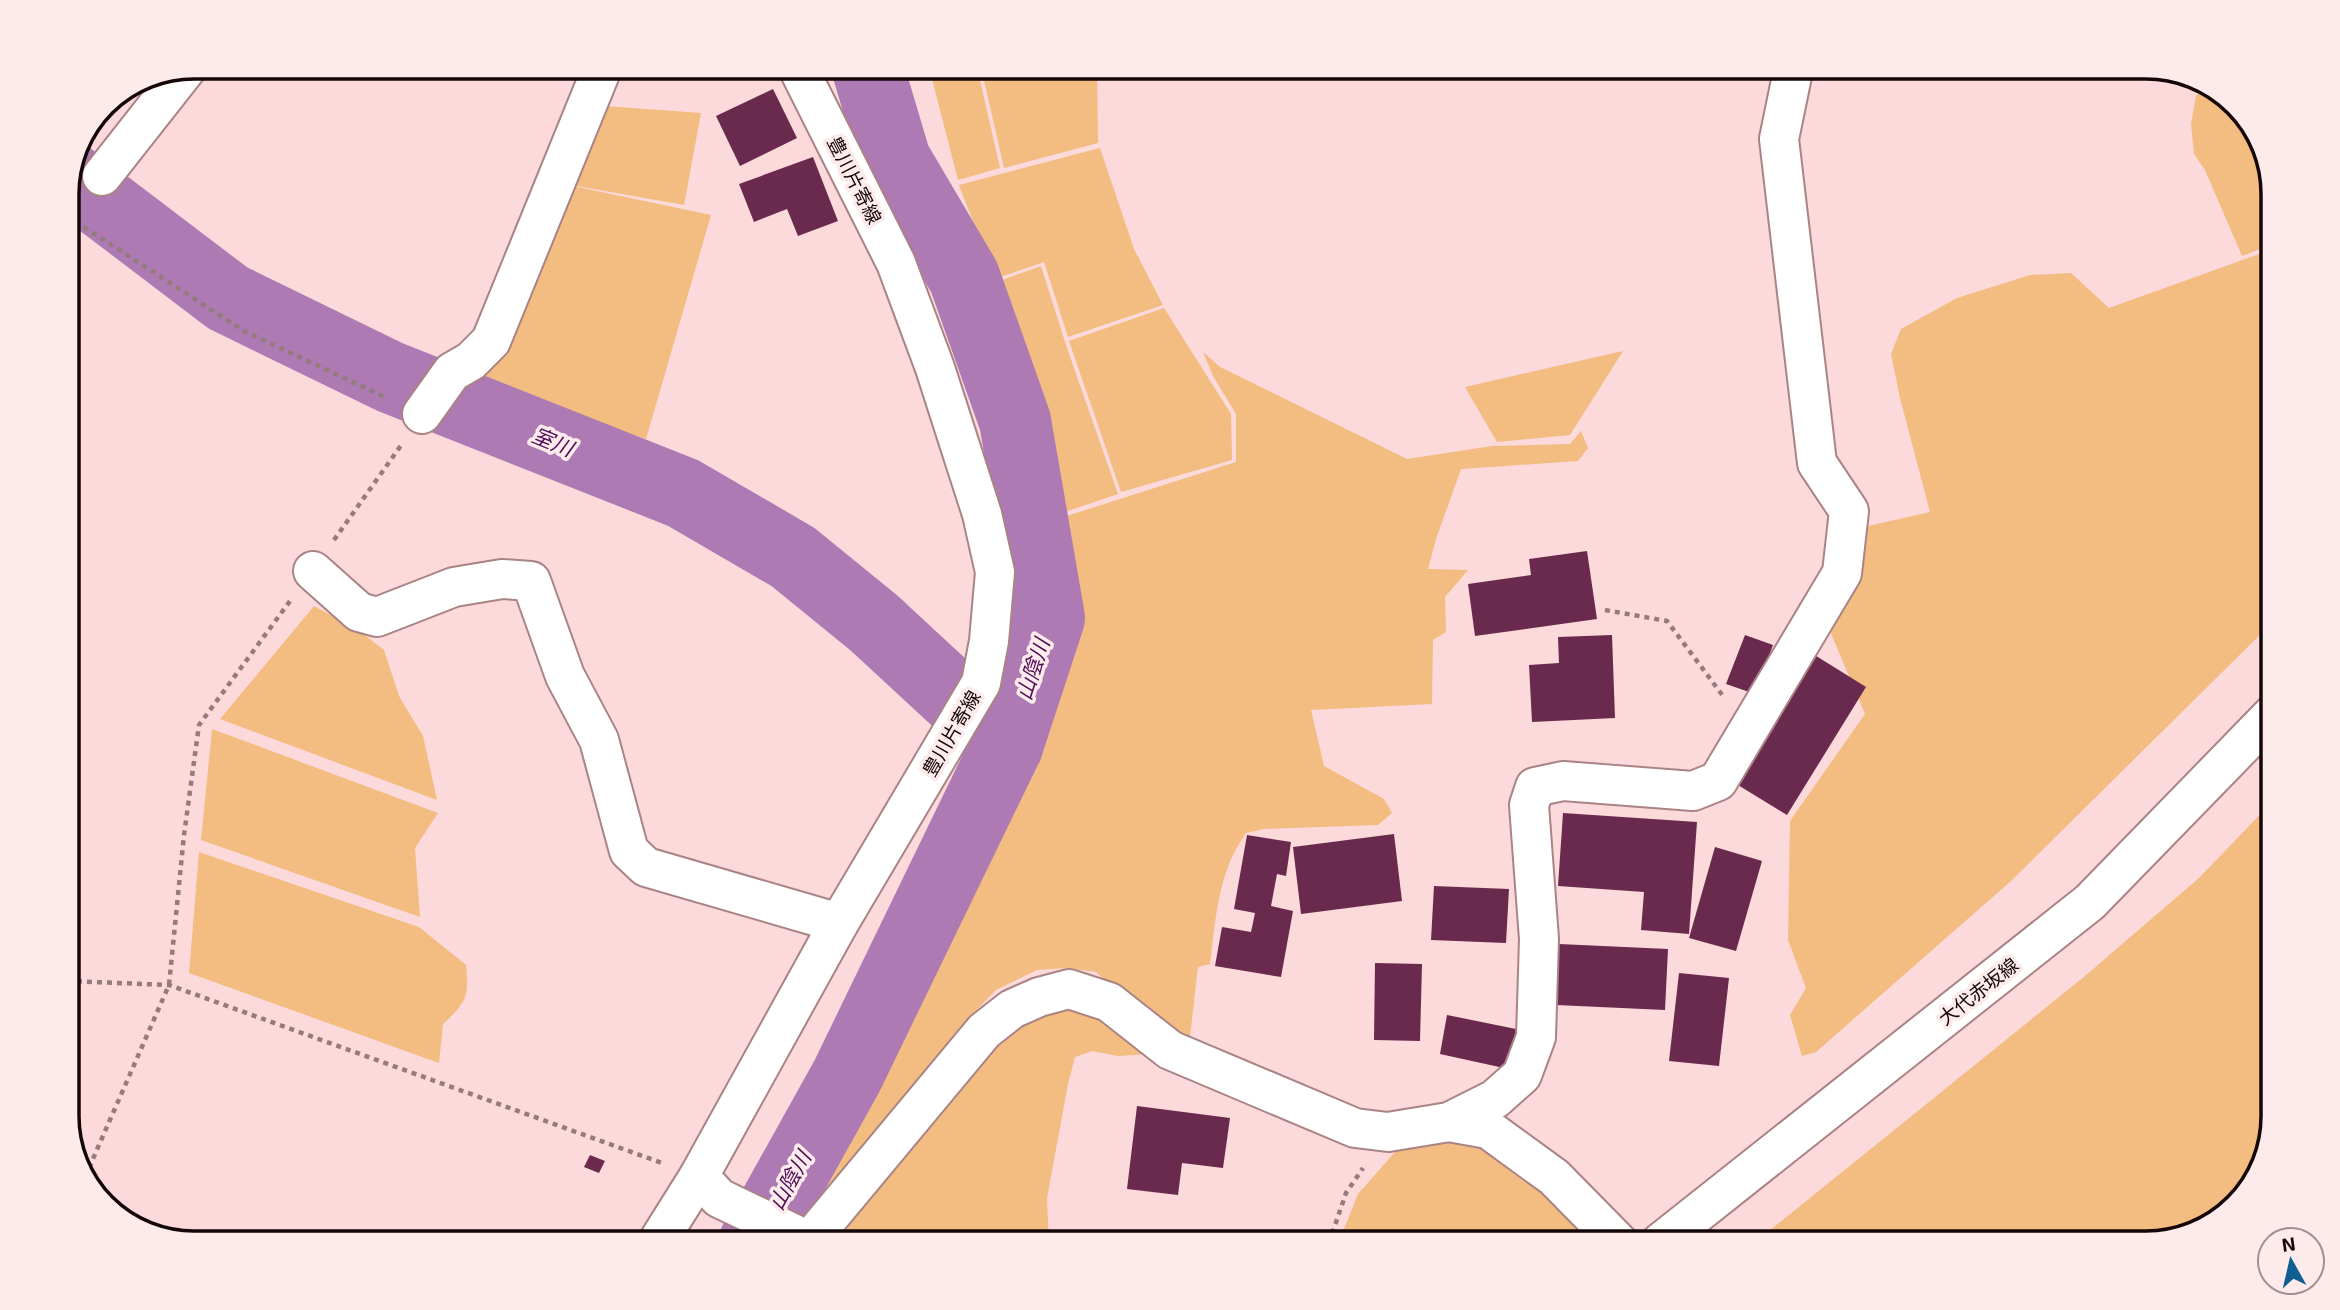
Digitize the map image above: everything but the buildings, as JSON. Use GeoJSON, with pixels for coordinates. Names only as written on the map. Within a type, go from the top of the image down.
{"type":"FeatureCollection","features":[{"type":"Feature","properties":{"kind":"street"},"geometry":{"type":"LineString","coordinates":[[422,414],[452,372],[471,361],[491,341],[598,79]]}},
{"type":"Feature","properties":{"kind":"street","name":"豊川片寄線"},"geometry":{"type":"LineString","coordinates":[[665,1231],[699,1176],[839,923],[981,683],[989,641],[995,572],[982,514],[935,368],[896,263],[804,79]]}},
{"type":"Feature","properties":{"kind":"street"},"geometry":{"type":"LineString","coordinates":[[814,1231],[984,1031],[1012,1009],[1039,997],[1069,989],[1108,1002],[1170,1051],[1355,1128],[1388,1132],[1449,1122],[1495,1099],[1522,1075],[1536,1037],[1539,939],[1529,805],[1535,787],[1563,781],[1693,791],[1718,781],[1842,573],[1849,511],[1817,463],[1779,139],[1791,79]]}},
{"type":"Feature","properties":{"kind":"street"},"geometry":{"type":"LineString","coordinates":[[102,176],[177,81]]}},
{"type":"Feature","properties":{"kind":"street"},"geometry":{"type":"LineString","coordinates":[[313,571],[359,612],[377,617],[454,587],[502,579],[531,581],[565,676],[600,740],[629,851],[646,867],[839,923]]}},
{"type":"Feature","properties":{"kind":"street","name":"大代赤坂線"},"geometry":{"type":"LineString","coordinates":[[1676,1231],[2090,902],[2261,726]]}},
{"type":"Feature","properties":{"kind":"street"},"geometry":{"type":"LineString","coordinates":[[1449,1122],[1488,1129],[1554,1177],[1606,1231]]}},
{"type":"Feature","properties":{"kind":"street"},"geometry":{"type":"LineString","coordinates":[[699,1176],[719,1198],[790,1231]]}},
{"type":"Feature","properties":{"kind":"path"},"geometry":{"type":"LineString","coordinates":[[79,224],[244,331],[422,414],[313,571],[199,724],[184,835],[169,985],[90,1165]]}},
{"type":"Feature","properties":{"kind":"path"},"geometry":{"type":"LineString","coordinates":[[1605,610],[1667,621],[1748,730]]}},
{"type":"Feature","properties":{"kind":"path"},"geometry":{"type":"LineString","coordinates":[[79,981],[169,985],[699,1176]]}},
{"type":"Feature","properties":{"kind":"path"},"geometry":{"type":"LineString","coordinates":[[1333,1231],[1346,1193],[1388,1132]]}},
{"type":"Feature","properties":{"kind":"shaded area"},"geometry":{"type":"Polygon","coordinates":[[[932,79],[980,79],[1000,168],[958,180],[932,79]]]}},
{"type":"Feature","properties":{"kind":"shaded area"},"geometry":{"type":"Polygon","coordinates":[[[984,79],[1097,79],[1098,143],[1004,168],[984,79]]]}},
{"type":"Feature","properties":{"kind":"shaded area"},"geometry":{"type":"Polygon","coordinates":[[[2199,92],[2210,98],[2233,118],[2255,157],[2261,186],[2261,249],[2242,256],[2205,170],[2194,154],[2191,124],[2196,96],[2199,92]]]}},
{"type":"Feature","properties":{"kind":"shaded area"},"geometry":{"type":"Polygon","coordinates":[[[604,106],[701,113],[684,205],[571,185],[604,106]]]}},
{"type":"Feature","properties":{"kind":"shaded area"},"geometry":{"type":"Polygon","coordinates":[[[1100,148],[1134,249],[1163,305],[1068,337],[1044,262],[995,279],[959,185],[1100,148]]]}},
{"type":"Feature","properties":{"kind":"shaded area"},"geometry":{"type":"Polygon","coordinates":[[[573,186],[711,215],[646,439],[467,378],[573,186]]]}},
{"type":"Feature","properties":{"kind":"shaded area"},"geometry":{"type":"Polygon","coordinates":[[[2261,253],[2261,634],[2011,881],[1816,1052],[1802,1056],[1790,1015],[1806,988],[1788,940],[1790,821],[1865,714],[1830,631],[1858,575],[1864,527],[1930,512],[1891,354],[1901,329],[1957,298],[2030,275],[2071,273],[2109,308],[2261,253]]]}},
{"type":"Feature","properties":{"kind":"shaded area"},"geometry":{"type":"Polygon","coordinates":[[[1041,266],[1118,494],[1050,517],[1024,362],[996,282],[1041,266]]]}},
{"type":"Feature","properties":{"kind":"shaded area"},"geometry":{"type":"Polygon","coordinates":[[[1164,308],[1231,414],[1232,460],[1121,492],[1069,341],[1164,308]]]}},
{"type":"Feature","properties":{"kind":"shaded area"},"geometry":{"type":"Polygon","coordinates":[[[1623,351],[1570,435],[1497,442],[1465,387],[1623,351]]]}},
{"type":"Feature","properties":{"kind":"shaded area"},"geometry":{"type":"Polygon","coordinates":[[[1203,352],[1220,367],[1407,459],[1492,446],[1570,444],[1581,431],[1588,448],[1578,461],[1461,469],[1428,569],[1468,570],[1445,597],[1446,632],[1433,640],[1432,704],[1311,710],[1324,766],[1384,799],[1392,813],[1378,825],[1264,829],[1246,833],[1229,863],[1224,879],[1210,964],[1198,967],[1189,1045],[1116,991],[1096,972],[1067,968],[1037,970],[996,990],[967,1020],[804,1220],[798,1211],[948,917],[1020,758],[1058,623],[1048,522],[1236,462],[1236,414],[1213,376],[1203,352]]]}},
{"type":"Feature","properties":{"kind":"shaded area"},"geometry":{"type":"Polygon","coordinates":[[[314,606],[358,630],[384,650],[399,696],[423,736],[437,800],[220,719],[314,606]]]}},
{"type":"Feature","properties":{"kind":"shaded area"},"geometry":{"type":"Polygon","coordinates":[[[212,729],[438,813],[415,848],[420,917],[201,840],[212,729]]]}},
{"type":"Feature","properties":{"kind":"shaded area"},"geometry":{"type":"Polygon","coordinates":[[[2261,813],[2260,1131],[2249,1167],[2233,1192],[2222,1203],[2190,1222],[2146,1231],[1769,1231],[2085,976],[2199,878],[2261,813]]]}},
{"type":"Feature","properties":{"kind":"shaded area"},"geometry":{"type":"Polygon","coordinates":[[[199,852],[419,927],[466,965],[465,998],[443,1024],[439,1063],[189,973],[199,852]]]}},
{"type":"Feature","properties":{"kind":"shaded area"},"geometry":{"type":"Polygon","coordinates":[[[1076,1000],[1149,1054],[1118,1056],[1092,1051],[1075,1057],[1047,1198],[1048,1231],[839,1231],[991,1039],[1076,1000]]]}},
{"type":"Feature","properties":{"kind":"shaded area"},"geometry":{"type":"Polygon","coordinates":[[[1448,1139],[1491,1148],[1588,1229],[1343,1231],[1358,1194],[1402,1144],[1448,1139]]]}},
{"type":"Feature","properties":{"kind":"waterway","name":"山陰川"},"geometry":{"type":"LineString","coordinates":[[761,1231],[847,1076],[1007,746],[1049,618],[1015,421],[964,277],[895,160],[871,79]]}},
{"type":"Feature","properties":{"kind":"waterway","name":"室川"},"geometry":{"type":"LineString","coordinates":[[79,185],[228,298],[390,377],[683,493],[793,557],[874,623],[1007,746]]}}]}
